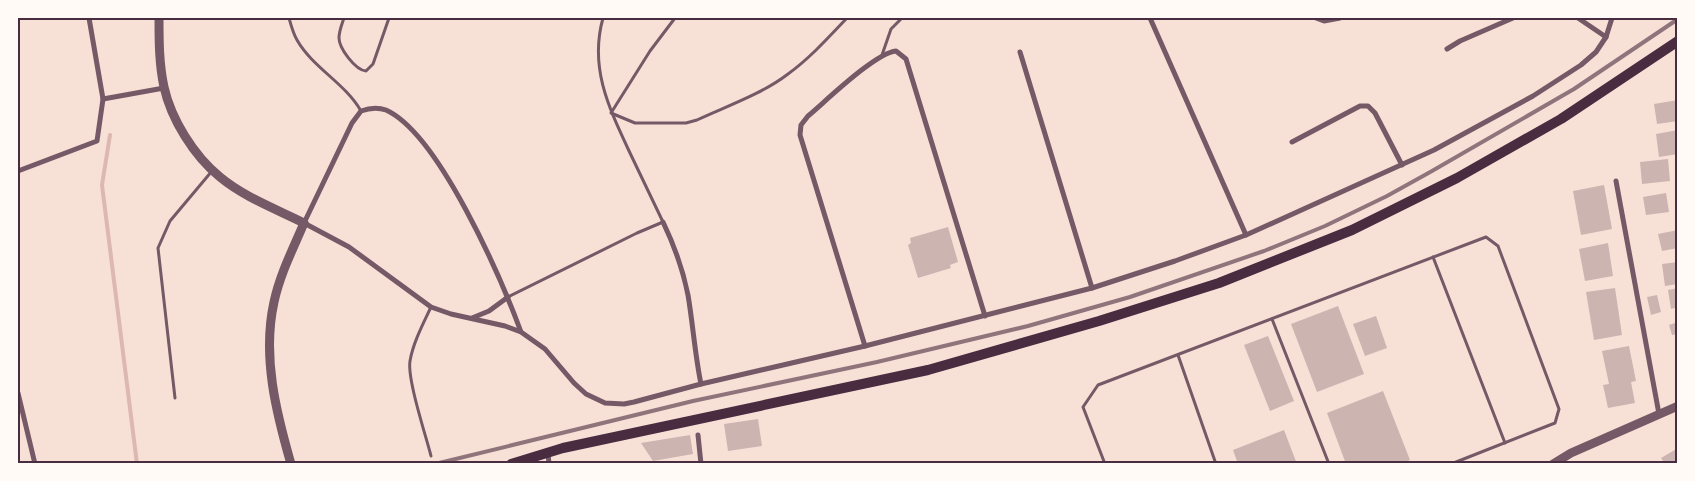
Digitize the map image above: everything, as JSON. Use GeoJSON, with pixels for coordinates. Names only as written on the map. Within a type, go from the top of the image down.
{"type":"FeatureCollection","features":[{"type":"Feature","properties":{"kind":"main road"},"geometry":{"type":"LineString","coordinates":[[511,464],[548,452],[928,370],[1099,322],[1219,283],[1352,230],[1457,178],[1561,119],[1678,41]]}},
{"type":"Feature","properties":{"kind":"street"},"geometry":{"type":"LineString","coordinates":[[18,171],[97,141],[103,99],[89,18]]}},
{"type":"Feature","properties":{"kind":"street"},"geometry":{"type":"LineString","coordinates":[[158,18],[164,88],[173,113],[194,149],[224,180],[249,196],[331,236],[432,307],[444,312],[505,326],[521,332],[546,349],[581,390],[605,403],[624,404],[865,346],[1092,288],[1246,235],[1434,150],[1533,96],[1582,65],[1596,52],[1606,37],[1612,18]]}},
{"type":"Feature","properties":{"kind":"street"},"geometry":{"type":"LineString","coordinates":[[1150,18],[1246,235]]}},
{"type":"Feature","properties":{"kind":"street"},"geometry":{"type":"LineString","coordinates":[[1316,18],[1324,21],[1340,18]]}},
{"type":"Feature","properties":{"kind":"street"},"geometry":{"type":"LineString","coordinates":[[1447,49],[1460,41],[1513,18]]}},
{"type":"Feature","properties":{"kind":"street"},"geometry":{"type":"LineString","coordinates":[[1578,18],[1606,37]]}},
{"type":"Feature","properties":{"kind":"street"},"geometry":{"type":"LineString","coordinates":[[865,346],[800,135],[801,126],[808,116],[882,55],[889,52],[896,52],[906,59],[985,316]]}},
{"type":"Feature","properties":{"kind":"street"},"geometry":{"type":"LineString","coordinates":[[1020,52],[1092,288]]}},
{"type":"Feature","properties":{"kind":"street"},"geometry":{"type":"LineString","coordinates":[[103,99],[164,88]]}},
{"type":"Feature","properties":{"kind":"street"},"geometry":{"type":"LineString","coordinates":[[1292,142],[1360,106],[1368,106],[1375,112],[1402,165]]}},
{"type":"Feature","properties":{"kind":"street"},"geometry":{"type":"LineString","coordinates":[[291,464],[272,383],[269,358],[274,302],[304,223],[352,123],[361,111],[372,108],[385,110],[409,127],[427,147],[460,200],[508,297],[521,332]]}},
{"type":"Feature","properties":{"kind":"street"},"geometry":{"type":"LineString","coordinates":[[1616,181],[1659,414]]}},
{"type":"Feature","properties":{"kind":"street"},"geometry":{"type":"LineString","coordinates":[[663,222],[674,245],[688,296],[701,384]]}},
{"type":"Feature","properties":{"kind":"street"},"geometry":{"type":"LineString","coordinates":[[472,318],[489,311],[508,297]]}},
{"type":"Feature","properties":{"kind":"street"},"geometry":{"type":"LineString","coordinates":[[18,393],[35,464]]}},
{"type":"Feature","properties":{"kind":"street"},"geometry":{"type":"LineString","coordinates":[[1553,464],[1571,453],[1678,406]]}},
{"type":"Feature","properties":{"kind":"street"},"geometry":{"type":"LineString","coordinates":[[698,435],[701,464]]}},
{"type":"Feature","properties":{"kind":"street"},"geometry":{"type":"LineString","coordinates":[[548,452],[549,464]]}},
{"type":"Feature","properties":{"kind":"lane"},"geometry":{"type":"LineString","coordinates":[[288,18],[297,40],[308,55],[354,99],[361,111]]}},
{"type":"Feature","properties":{"kind":"lane"},"geometry":{"type":"LineString","coordinates":[[344,18],[339,32],[340,44],[358,68],[366,71],[373,64],[389,18]]}},
{"type":"Feature","properties":{"kind":"lane"},"geometry":{"type":"LineString","coordinates":[[508,297],[663,222],[611,113],[603,90],[598,50],[603,18]]}},
{"type":"Feature","properties":{"kind":"lane"},"geometry":{"type":"LineString","coordinates":[[611,113],[650,50],[674,18]]}},
{"type":"Feature","properties":{"kind":"lane"},"geometry":{"type":"LineString","coordinates":[[611,113],[635,123],[686,123],[697,120],[772,84],[788,74],[818,48],[847,18]]}},
{"type":"Feature","properties":{"kind":"lane"},"geometry":{"type":"LineString","coordinates":[[882,55],[891,29],[902,18]]}},
{"type":"Feature","properties":{"kind":"lane"},"geometry":{"type":"LineString","coordinates":[[175,398],[158,248],[170,221],[213,170]]}},
{"type":"Feature","properties":{"kind":"lane"},"geometry":{"type":"LineString","coordinates":[[1105,464],[1083,407],[1098,385],[1486,236],[1498,246],[1558,409],[1555,423],[1451,464]]}},
{"type":"Feature","properties":{"kind":"lane"},"geometry":{"type":"LineString","coordinates":[[1433,257],[1505,443]]}},
{"type":"Feature","properties":{"kind":"lane"},"geometry":{"type":"LineString","coordinates":[[432,307],[424,322],[410,362],[413,386],[432,456]]}},
{"type":"Feature","properties":{"kind":"lane"},"geometry":{"type":"LineString","coordinates":[[1272,319],[1329,464]]}},
{"type":"Feature","properties":{"kind":"lane"},"geometry":{"type":"LineString","coordinates":[[1178,355],[1216,464]]}},
{"type":"Feature","properties":{"kind":"building"},"geometry":{"type":"Polygon","coordinates":[[[1678,100],[1678,121],[1657,124],[1654,104],[1678,100]]]}},
{"type":"Feature","properties":{"kind":"building"},"geometry":{"type":"Polygon","coordinates":[[[1678,130],[1678,154],[1659,157],[1656,134],[1678,130]]]}},
{"type":"Feature","properties":{"kind":"building"},"geometry":{"type":"Polygon","coordinates":[[[1668,159],[1670,181],[1642,184],[1640,162],[1668,159]]]}},
{"type":"Feature","properties":{"kind":"building"},"geometry":{"type":"Polygon","coordinates":[[[1604,185],[1612,229],[1581,235],[1573,191],[1604,185]]]}},
{"type":"Feature","properties":{"kind":"building"},"geometry":{"type":"Polygon","coordinates":[[[1666,193],[1669,212],[1646,215],[1643,197],[1666,193]]]}},
{"type":"Feature","properties":{"kind":"building"},"geometry":{"type":"Polygon","coordinates":[[[948,227],[958,262],[950,265],[951,268],[918,278],[908,245],[911,243],[910,238],[948,227]]]}},
{"type":"Feature","properties":{"kind":"building"},"geometry":{"type":"Polygon","coordinates":[[[1678,230],[1678,248],[1662,251],[1658,234],[1678,230]]]}},
{"type":"Feature","properties":{"kind":"building"},"geometry":{"type":"Polygon","coordinates":[[[1608,243],[1613,276],[1585,281],[1579,249],[1608,243]]]}},
{"type":"Feature","properties":{"kind":"building"},"geometry":{"type":"Polygon","coordinates":[[[1678,262],[1678,284],[1665,286],[1662,264],[1678,262]]]}},
{"type":"Feature","properties":{"kind":"building"},"geometry":{"type":"Polygon","coordinates":[[[1615,288],[1622,335],[1594,340],[1586,292],[1615,288]]]}},
{"type":"Feature","properties":{"kind":"building"},"geometry":{"type":"Polygon","coordinates":[[[1678,288],[1678,307],[1671,309],[1668,290],[1678,288]]]}},
{"type":"Feature","properties":{"kind":"building"},"geometry":{"type":"Polygon","coordinates":[[[1657,295],[1661,312],[1651,315],[1647,297],[1657,295]]]}},
{"type":"Feature","properties":{"kind":"building"},"geometry":{"type":"Polygon","coordinates":[[[1338,306],[1364,374],[1317,392],[1291,324],[1338,306]]]}},
{"type":"Feature","properties":{"kind":"building"},"geometry":{"type":"Polygon","coordinates":[[[1376,316],[1387,348],[1365,356],[1353,324],[1376,316]]]}},
{"type":"Feature","properties":{"kind":"building"},"geometry":{"type":"Polygon","coordinates":[[[1678,322],[1678,334],[1672,335],[1669,325],[1678,322]]]}},
{"type":"Feature","properties":{"kind":"building"},"geometry":{"type":"Polygon","coordinates":[[[1268,336],[1294,401],[1270,411],[1244,345],[1268,336]]]}},
{"type":"Feature","properties":{"kind":"building"},"geometry":{"type":"Polygon","coordinates":[[[1629,346],[1636,381],[1631,382],[1635,403],[1608,408],[1603,385],[1609,384],[1602,351],[1629,346]]]}},
{"type":"Feature","properties":{"kind":"building"},"geometry":{"type":"Polygon","coordinates":[[[1383,391],[1410,460],[1400,464],[1346,464],[1327,413],[1383,391]]]}},
{"type":"Feature","properties":{"kind":"building"},"geometry":{"type":"Polygon","coordinates":[[[758,419],[762,446],[728,451],[724,424],[758,419]]]}},
{"type":"Feature","properties":{"kind":"building"},"geometry":{"type":"Polygon","coordinates":[[[1284,430],[1297,464],[1238,464],[1233,450],[1284,430]]]}},
{"type":"Feature","properties":{"kind":"building"},"geometry":{"type":"Polygon","coordinates":[[[690,435],[693,454],[653,461],[641,443],[690,435]]]}},
{"type":"Feature","properties":{"kind":"building"},"geometry":{"type":"Polygon","coordinates":[[[1678,448],[1678,464],[1665,464],[1661,458],[1678,448]]]}},
{"type":"Feature","properties":{"kind":"waterway"},"geometry":{"type":"LineString","coordinates":[[110,135],[102,185],[137,464]]}},
{"type":"Feature","properties":{"kind":"railway"},"geometry":{"type":"LineString","coordinates":[[435,464],[693,401],[877,362],[1028,326],[1130,297],[1264,251],[1325,226],[1387,196],[1432,171],[1574,89],[1678,19]]}}]}
